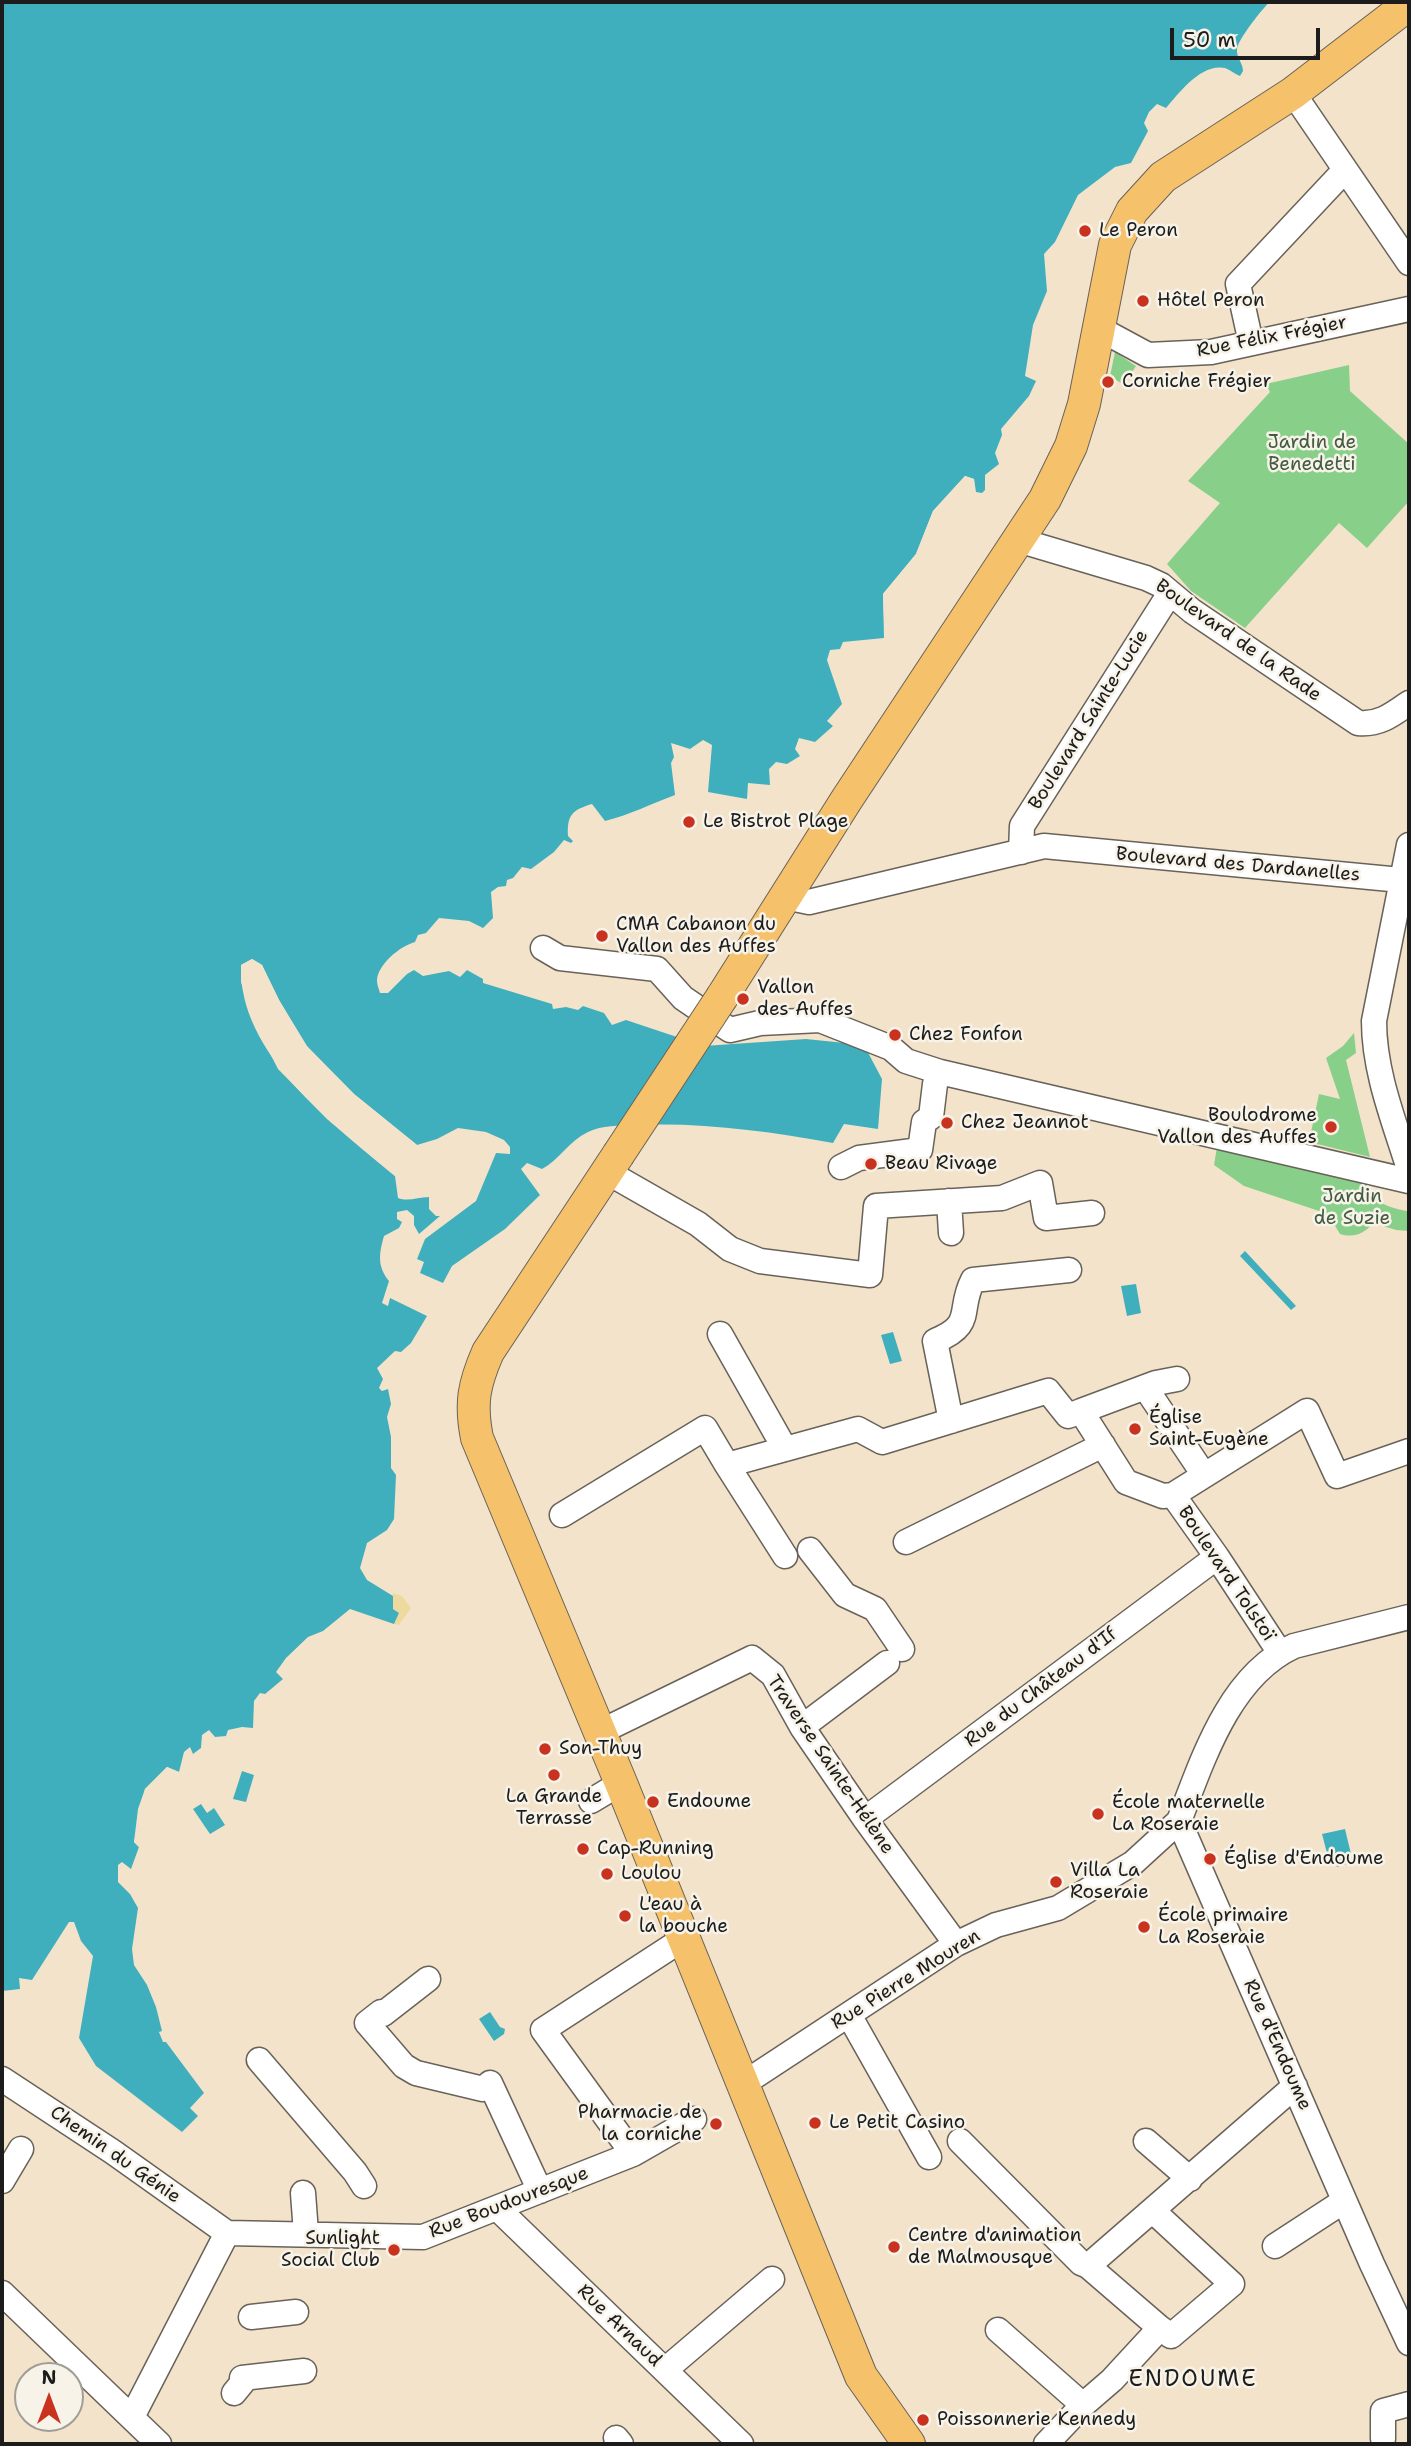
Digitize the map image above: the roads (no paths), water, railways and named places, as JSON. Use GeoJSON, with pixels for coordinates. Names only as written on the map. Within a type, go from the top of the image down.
{"type":"FeatureCollection","features":[{"type":"Feature","properties":{"kind":"main road"},"geometry":{"type":"LineString","coordinates":[[909,2444],[861,2376],[621,1783],[477,1438],[472,1405],[474,1388],[488,1352],[1045,499],[1072,446],[1084,404],[1115,245],[1132,211],[1163,177],[1293,93],[1409,4]]}},
{"type":"Feature","properties":{"kind":"street"},"geometry":{"type":"LineString","coordinates":[[1293,93],[1409,263]]}},
{"type":"Feature","properties":{"kind":"street"},"geometry":{"type":"LineString","coordinates":[[1251,343],[1238,284],[1345,170]]}},
{"type":"Feature","properties":{"kind":"street","name":"Rue Félix Frégier"},"geometry":{"type":"LineString","coordinates":[[1098,328],[1148,355],[1211,352],[1409,309]]}},
{"type":"Feature","properties":{"kind":"street","name":"Boulevard de la Rade"},"geometry":{"type":"LineString","coordinates":[[1018,540],[1161,585],[1192,611],[1358,723],[1373,724],[1382,721],[1409,704]]}},
{"type":"Feature","properties":{"kind":"street","name":"Boulevard Sainte-Lucie"},"geometry":{"type":"LineString","coordinates":[[1021,852],[1022,826],[1170,593]]}},
{"type":"Feature","properties":{"kind":"street"},"geometry":{"type":"LineString","coordinates":[[1409,845],[1374,1021],[1380,1074],[1409,1169]]}},
{"type":"Feature","properties":{"kind":"street","name":"Boulevard des Dardanelles"},"geometry":{"type":"LineString","coordinates":[[785,897],[809,902],[1044,846],[1401,880]]}},
{"type":"Feature","properties":{"kind":"street"},"geometry":{"type":"LineString","coordinates":[[543,948],[560,958],[657,969],[683,998],[730,1030],[760,1023],[820,1020],[891,1048],[906,1061],[940,1072],[1409,1181]]}},
{"type":"Feature","properties":{"kind":"street"},"geometry":{"type":"LineString","coordinates":[[841,1167],[859,1158],[920,1150],[924,1122],[931,1116],[935,1084],[940,1072]]}},
{"type":"Feature","properties":{"kind":"street"},"geometry":{"type":"LineString","coordinates":[[613,1164],[730,1249],[760,1261],[870,1275],[876,1206],[1002,1198],[1040,1183],[1046,1219],[1092,1213]]}},
{"type":"Feature","properties":{"kind":"street"},"geometry":{"type":"LineString","coordinates":[[949,1201],[951,1233]]}},
{"type":"Feature","properties":{"kind":"street"},"geometry":{"type":"LineString","coordinates":[[951,1421],[935,1342],[952,1334],[960,1324],[965,1314],[967,1292],[973,1280],[1069,1270]]}},
{"type":"Feature","properties":{"kind":"street"},"geometry":{"type":"LineString","coordinates":[[720,1334],[785,1449]]}},
{"type":"Feature","properties":{"kind":"street"},"geometry":{"type":"LineString","coordinates":[[727,1465],[858,1429],[882,1442],[1048,1391],[1068,1416],[1145,1387],[1177,1379]]}},
{"type":"Feature","properties":{"kind":"street"},"geometry":{"type":"LineString","coordinates":[[1145,1387],[1203,1475]]}},
{"type":"Feature","properties":{"kind":"street"},"geometry":{"type":"LineString","coordinates":[[1081,1411],[1126,1482],[1163,1496],[1172,1495],[1307,1411],[1337,1475],[1409,1451]]}},
{"type":"Feature","properties":{"kind":"street"},"geometry":{"type":"LineString","coordinates":[[562,1515],[705,1428],[785,1556]]}},
{"type":"Feature","properties":{"kind":"street"},"geometry":{"type":"LineString","coordinates":[[906,1542],[1103,1445]]}},
{"type":"Feature","properties":{"kind":"street","name":"Boulevard Tolstoï"},"geometry":{"type":"LineString","coordinates":[[1172,1495],[1217,1557],[1280,1653]]}},
{"type":"Feature","properties":{"kind":"street"},"geometry":{"type":"LineString","coordinates":[[802,1727],[895,1656],[875,1609],[845,1595],[810,1550]]}},
{"type":"Feature","properties":{"kind":"street","name":"Rue du Château d'If"},"geometry":{"type":"LineString","coordinates":[[865,1819],[1217,1557]]}},
{"type":"Feature","properties":{"kind":"street"},"geometry":{"type":"LineString","coordinates":[[1179,1821],[1206,1751],[1244,1684],[1280,1653],[1294,1646],[1409,1617]]}},
{"type":"Feature","properties":{"kind":"street","name":"Traverse Sainte-Hélène"},"geometry":{"type":"LineString","coordinates":[[600,1732],[752,1658],[773,1675],[802,1727],[956,1944]]}},
{"type":"Feature","properties":{"kind":"street"},"geometry":{"type":"LineString","coordinates":[[591,1801],[621,1783]]}},
{"type":"Feature","properties":{"kind":"street","name":"Rue Pierre Mouren"},"geometry":{"type":"LineString","coordinates":[[743,2084],[956,1944],[996,1925],[1058,1908],[1133,1863],[1179,1821]]}},
{"type":"Feature","properties":{"kind":"street","name":"Rue d'Endoume"},"geometry":{"type":"LineString","coordinates":[[1179,1821],[1344,2201],[1409,2343]]}},
{"type":"Feature","properties":{"kind":"street"},"geometry":{"type":"LineString","coordinates":[[633,2154],[543,2030],[683,1939]]}},
{"type":"Feature","properties":{"kind":"street"},"geometry":{"type":"LineString","coordinates":[[428,1979],[367,2023],[404,2066],[416,2073],[482,2090],[490,2083],[540,2191]]}},
{"type":"Feature","properties":{"kind":"street"},"geometry":{"type":"LineString","coordinates":[[849,2015],[929,2157]]}},
{"type":"Feature","properties":{"kind":"street"},"geometry":{"type":"LineString","coordinates":[[259,2060],[364,2186]]}},
{"type":"Feature","properties":{"kind":"street","name":"Chemin du Génie"},"geometry":{"type":"LineString","coordinates":[[2,2080],[113,2152],[227,2234]]}},
{"type":"Feature","properties":{"kind":"street"},"geometry":{"type":"LineString","coordinates":[[1088,2266],[1295,2086]]}},
{"type":"Feature","properties":{"kind":"street","name":"Rue Boudouresque"},"geometry":{"type":"LineString","coordinates":[[227,2234],[423,2236],[633,2154],[694,2119]]}},
{"type":"Feature","properties":{"kind":"street"},"geometry":{"type":"LineString","coordinates":[[960,2141],[1081,2263],[1171,2336],[1232,2284],[1153,2211]]}},
{"type":"Feature","properties":{"kind":"street"},"geometry":{"type":"LineString","coordinates":[[1146,2141],[1190,2179]]}},
{"type":"Feature","properties":{"kind":"street"},"geometry":{"type":"LineString","coordinates":[[2,2181],[21,2149]]}},
{"type":"Feature","properties":{"kind":"street"},"geometry":{"type":"LineString","coordinates":[[303,2193],[306,2233]]}},
{"type":"Feature","properties":{"kind":"street"},"geometry":{"type":"LineString","coordinates":[[1275,2246],[1344,2201]]}},
{"type":"Feature","properties":{"kind":"street","name":"Rue Arnaud"},"geometry":{"type":"LineString","coordinates":[[497,2208],[741,2444]]}},
{"type":"Feature","properties":{"kind":"street"},"geometry":{"type":"LineString","coordinates":[[132,2417],[227,2234]]}},
{"type":"Feature","properties":{"kind":"street"},"geometry":{"type":"LineString","coordinates":[[665,2370],[772,2279]]}},
{"type":"Feature","properties":{"kind":"street"},"geometry":{"type":"LineString","coordinates":[[2,2293],[159,2444]]}},
{"type":"Feature","properties":{"kind":"street"},"geometry":{"type":"LineString","coordinates":[[251,2317],[296,2312]]}},
{"type":"Feature","properties":{"kind":"street"},"geometry":{"type":"LineString","coordinates":[[1046,2444],[1160,2328]]}},
{"type":"Feature","properties":{"kind":"street"},"geometry":{"type":"LineString","coordinates":[[998,2330],[1083,2405]]}},
{"type":"Feature","properties":{"kind":"street"},"geometry":{"type":"LineString","coordinates":[[234,2393],[243,2382],[242,2378],[304,2371]]}},
{"type":"Feature","properties":{"kind":"street"},"geometry":{"type":"LineString","coordinates":[[1383,2439],[1384,2411],[1409,2404]]}},
{"type":"Feature","properties":{"kind":"water"},"geometry":{"type":"Polygon","coordinates":[[[2,2],[1270,2],[1251,24],[1238,45],[1237,52],[1243,71],[1240,76],[1225,68],[1207,70],[1191,81],[1166,108],[1157,104],[1144,123],[1148,131],[1131,163],[1115,167],[1078,195],[1055,242],[1044,254],[1047,291],[1033,325],[1025,376],[1036,381],[1029,396],[1001,429],[1002,435],[995,453],[999,464],[985,475],[985,490],[982,493],[976,492],[974,479],[965,476],[933,511],[916,554],[883,594],[884,638],[843,642],[840,649],[830,650],[827,660],[842,704],[827,721],[833,726],[815,742],[799,738],[795,749],[800,756],[787,764],[776,762],[769,769],[770,785],[748,783],[747,799],[708,792],[712,745],[703,740],[690,749],[671,743],[675,795],[605,821],[592,804],[575,811],[570,818],[568,836],[573,841],[571,843],[564,840],[554,852],[531,869],[522,867],[513,878],[507,880],[506,886],[491,892],[493,918],[483,928],[469,921],[439,918],[426,933],[418,935],[415,942],[390,957],[378,975],[380,993],[388,993],[414,970],[423,976],[449,971],[460,977],[467,970],[483,979],[483,983],[552,1004],[553,1009],[566,1007],[578,1010],[583,1006],[604,1013],[612,1025],[626,1020],[704,1046],[806,1039],[864,1045],[882,1079],[878,1129],[844,1124],[833,1143],[710,1126],[660,1124],[611,1126],[594,1130],[575,1140],[542,1169],[527,1163],[521,1169],[540,1195],[505,1229],[452,1266],[443,1283],[420,1273],[424,1262],[417,1259],[425,1239],[476,1201],[496,1153],[510,1154],[510,1147],[504,1140],[486,1132],[458,1128],[437,1139],[417,1145],[354,1094],[306,1046],[262,965],[252,959],[241,965],[244,998],[255,1028],[272,1057],[294,1085],[345,1134],[395,1176],[398,1198],[429,1197],[429,1209],[436,1216],[440,1216],[419,1234],[414,1225],[414,1216],[407,1210],[397,1212],[397,1219],[402,1222],[399,1228],[384,1236],[380,1254],[382,1270],[389,1281],[382,1303],[388,1306],[390,1298],[427,1316],[411,1343],[401,1352],[395,1351],[377,1368],[383,1379],[379,1388],[382,1391],[388,1389],[391,1404],[387,1417],[391,1437],[391,1468],[396,1475],[394,1519],[387,1530],[367,1543],[360,1568],[367,1580],[393,1596],[393,1609],[399,1613],[394,1624],[350,1609],[323,1631],[308,1637],[276,1672],[283,1679],[265,1694],[260,1693],[254,1701],[253,1728],[228,1730],[226,1736],[215,1737],[209,1730],[202,1735],[201,1748],[193,1754],[190,1747],[184,1752],[179,1772],[167,1767],[145,1789],[134,1842],[139,1847],[131,1869],[122,1862],[118,1865],[118,1882],[130,1894],[138,1908],[132,1949],[134,1965],[147,1985],[156,2007],[162,2031],[159,2032],[163,2042],[166,2042],[204,2093],[190,2108],[198,2116],[182,2132],[96,2066],[79,2038],[93,1956],[81,1941],[74,1922],[69,1922],[32,1980],[19,1978],[20,1989],[2,1991],[2,2]]]}},
{"type":"Feature","properties":{"kind":"water"},"geometry":{"type":"Polygon","coordinates":[[[1245,1251],[1296,1306],[1291,1310],[1240,1256],[1245,1251]]]}},
{"type":"Feature","properties":{"kind":"water"},"geometry":{"type":"Polygon","coordinates":[[[1136,1284],[1141,1313],[1127,1316],[1121,1286],[1136,1284]]]}},
{"type":"Feature","properties":{"kind":"water"},"geometry":{"type":"Polygon","coordinates":[[[893,1332],[902,1361],[890,1364],[881,1335],[893,1332]]]}},
{"type":"Feature","properties":{"kind":"water"},"geometry":{"type":"Polygon","coordinates":[[[242,1771],[254,1775],[246,1802],[233,1799],[242,1771]]]}},
{"type":"Feature","properties":{"kind":"water"},"geometry":{"type":"Polygon","coordinates":[[[201,1804],[207,1813],[214,1808],[225,1825],[210,1834],[193,1809],[201,1804]]]}},
{"type":"Feature","properties":{"kind":"water"},"geometry":{"type":"Polygon","coordinates":[[[1345,1829],[1352,1858],[1350,1863],[1337,1867],[1334,1856],[1328,1857],[1322,1834],[1345,1829]]]}},
{"type":"Feature","properties":{"kind":"water"},"geometry":{"type":"Polygon","coordinates":[[[490,2012],[500,2027],[505,2029],[504,2034],[494,2041],[479,2019],[490,2012]]]}},
{"type":"Feature","properties":{"kind":"place","name":"Le Peron"},"geometry":{"type":"Point","coordinates":[1085,231]}},
{"type":"Feature","properties":{"kind":"place","name":"Hôtel Peron"},"geometry":{"type":"Point","coordinates":[1143,301]}},
{"type":"Feature","properties":{"kind":"place","name":"Corniche Frégier"},"geometry":{"type":"Point","coordinates":[1108,382]}},
{"type":"Feature","properties":{"kind":"place","name":"Le Bistrot Plage"},"geometry":{"type":"Point","coordinates":[689,822]}},
{"type":"Feature","properties":{"kind":"place","name":"CMA Cabanon du Vallon des Auffes"},"geometry":{"type":"Point","coordinates":[602,936]}},
{"type":"Feature","properties":{"kind":"place","name":"Vallon des Auffes"},"geometry":{"type":"Point","coordinates":[743,999]}},
{"type":"Feature","properties":{"kind":"place","name":"Chez Fonfon"},"geometry":{"type":"Point","coordinates":[895,1035]}},
{"type":"Feature","properties":{"kind":"place","name":"Chez Jeannot"},"geometry":{"type":"Point","coordinates":[947,1123]}},
{"type":"Feature","properties":{"kind":"place","name":"Boulodrome Vallon des Auffes"},"geometry":{"type":"Point","coordinates":[1331,1127]}},
{"type":"Feature","properties":{"kind":"place","name":"Beau Rivage"},"geometry":{"type":"Point","coordinates":[871,1164]}},
{"type":"Feature","properties":{"kind":"place","name":"Église Saint-Eugène"},"geometry":{"type":"Point","coordinates":[1135,1429]}},
{"type":"Feature","properties":{"kind":"place","name":"Son-Thuy"},"geometry":{"type":"Point","coordinates":[545,1749]}},
{"type":"Feature","properties":{"kind":"place","name":"La Grande Terrasse"},"geometry":{"type":"Point","coordinates":[554,1775]}},
{"type":"Feature","properties":{"kind":"place","name":"Endoume"},"geometry":{"type":"Point","coordinates":[653,1802]}},
{"type":"Feature","properties":{"kind":"place","name":"École maternelle La Roseraie"},"geometry":{"type":"Point","coordinates":[1098,1814]}},
{"type":"Feature","properties":{"kind":"place","name":"Cap-Running"},"geometry":{"type":"Point","coordinates":[583,1849]}},
{"type":"Feature","properties":{"kind":"place","name":"Église d'Endoume"},"geometry":{"type":"Point","coordinates":[1210,1859]}},
{"type":"Feature","properties":{"kind":"place","name":"Loulou"},"geometry":{"type":"Point","coordinates":[607,1874]}},
{"type":"Feature","properties":{"kind":"place","name":"Villa La Roseraie"},"geometry":{"type":"Point","coordinates":[1056,1882]}},
{"type":"Feature","properties":{"kind":"place","name":"L'eau à la bouche"},"geometry":{"type":"Point","coordinates":[625,1916]}},
{"type":"Feature","properties":{"kind":"place","name":"École primaire La Roseraie"},"geometry":{"type":"Point","coordinates":[1144,1927]}},
{"type":"Feature","properties":{"kind":"place","name":"Le Petit Casino"},"geometry":{"type":"Point","coordinates":[815,2123]}},
{"type":"Feature","properties":{"kind":"place","name":"Pharmacie de la corniche"},"geometry":{"type":"Point","coordinates":[716,2124]}},
{"type":"Feature","properties":{"kind":"place","name":"Centre d'animation de Malmousque"},"geometry":{"type":"Point","coordinates":[894,2247]}},
{"type":"Feature","properties":{"kind":"place","name":"Sunlight Social Club"},"geometry":{"type":"Point","coordinates":[394,2250]}},
{"type":"Feature","properties":{"kind":"place","name":"Poissonnerie Kennedy"},"geometry":{"type":"Point","coordinates":[923,2420]}},
{"type":"Feature","properties":{"kind":"district","name":"ENDOUME"},"geometry":{"type":"Point","coordinates":[1193,2380]}},
{"type":"Feature","properties":{"kind":"park label","name":"Jardin de Benedetti"},"geometry":{"type":"Point","coordinates":[1312,454]}},
{"type":"Feature","properties":{"kind":"park label","name":"Jardin de Suzie"},"geometry":{"type":"Point","coordinates":[1352,1208]}}]}
